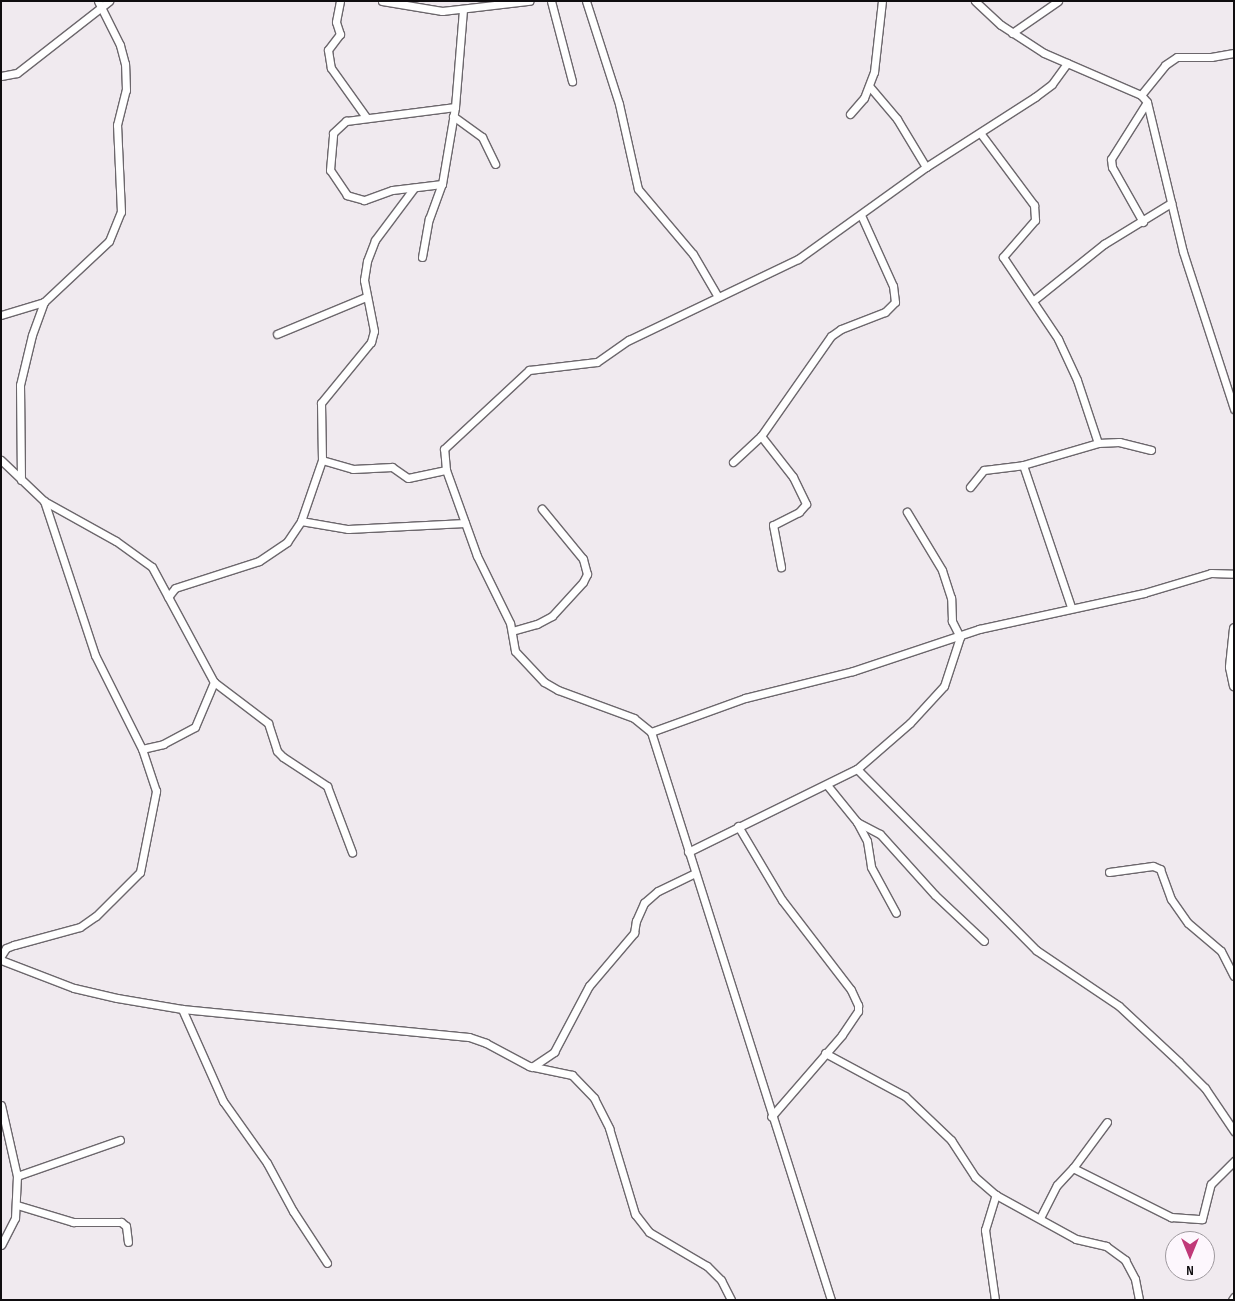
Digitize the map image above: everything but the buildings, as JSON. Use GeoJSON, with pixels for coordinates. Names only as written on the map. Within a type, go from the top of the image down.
{"type":"FeatureCollection","features":[{"type":"Feature","properties":{"kind":"street"},"geometry":{"type":"LineString","coordinates":[[1,76],[17,72],[99,4],[110,1]]}},
{"type":"Feature","properties":{"kind":"street"},"geometry":{"type":"LineString","coordinates":[[340,1],[336,22],[340,34],[328,50],[330,68],[366,117]]}},
{"type":"Feature","properties":{"kind":"street"},"geometry":{"type":"LineString","coordinates":[[382,1],[463,10],[529,1]]}},
{"type":"Feature","properties":{"kind":"street"},"geometry":{"type":"LineString","coordinates":[[551,1],[572,81]]}},
{"type":"Feature","properties":{"kind":"street"},"geometry":{"type":"LineString","coordinates":[[586,1],[619,104],[638,189],[694,254],[717,295]]}},
{"type":"Feature","properties":{"kind":"street"},"geometry":{"type":"LineString","coordinates":[[850,114],[870,87],[878,54],[882,1]]}},
{"type":"Feature","properties":{"kind":"street"},"geometry":{"type":"LineString","coordinates":[[976,1],[1012,33],[1067,63],[1141,95],[1147,102],[1182,252],[1232,397],[1234,409]]}},
{"type":"Feature","properties":{"kind":"street"},"geometry":{"type":"LineString","coordinates":[[1012,33],[1058,1]]}},
{"type":"Feature","properties":{"kind":"street"},"geometry":{"type":"LineString","coordinates":[[1,315],[44,302],[109,241],[121,212],[117,117],[126,90],[125,64],[120,45],[99,4]]}},
{"type":"Feature","properties":{"kind":"street"},"geometry":{"type":"LineString","coordinates":[[422,258],[429,220],[442,184],[455,107],[463,10]]}},
{"type":"Feature","properties":{"kind":"street"},"geometry":{"type":"LineString","coordinates":[[1141,95],[1165,65],[1177,57],[1211,58],[1234,53]]}},
{"type":"Feature","properties":{"kind":"street"},"geometry":{"type":"LineString","coordinates":[[831,1300],[771,1117],[651,732],[634,718],[574,696],[544,682],[515,651],[512,631],[465,523],[446,470],[446,445],[490,410],[529,370],[597,362],[629,340],[717,295],[729,294],[798,258],[862,215],[926,167],[981,134],[1052,84],[1067,63]]}},
{"type":"Feature","properties":{"kind":"street"},"geometry":{"type":"LineString","coordinates":[[870,87],[897,119],[926,167]]}},
{"type":"Feature","properties":{"kind":"street"},"geometry":{"type":"LineString","coordinates":[[1143,222],[1112,167],[1111,159],[1147,102]]}},
{"type":"Feature","properties":{"kind":"street"},"geometry":{"type":"LineString","coordinates":[[442,184],[392,190],[364,200],[342,191],[330,170],[334,133],[339,124],[366,117],[455,107]]}},
{"type":"Feature","properties":{"kind":"street"},"geometry":{"type":"LineString","coordinates":[[453,116],[482,137],[495,164]]}},
{"type":"Feature","properties":{"kind":"street"},"geometry":{"type":"LineString","coordinates":[[981,134],[1037,212],[1035,220],[1003,258],[1034,300],[1058,339],[1073,372],[1098,444]]}},
{"type":"Feature","properties":{"kind":"street"},"geometry":{"type":"LineString","coordinates":[[168,597],[175,588],[259,561],[287,542],[301,521],[322,460],[321,403],[370,342],[374,332],[375,321],[366,297],[364,280],[375,240],[414,188]]}},
{"type":"Feature","properties":{"kind":"street"},"geometry":{"type":"LineString","coordinates":[[1034,300],[1104,244],[1143,222],[1171,203]]}},
{"type":"Feature","properties":{"kind":"street"},"geometry":{"type":"LineString","coordinates":[[733,462],[761,436],[831,336],[841,329],[885,312],[895,302],[893,286],[862,215]]}},
{"type":"Feature","properties":{"kind":"street"},"geometry":{"type":"LineString","coordinates":[[276,334],[366,297]]}},
{"type":"Feature","properties":{"kind":"street"},"geometry":{"type":"LineString","coordinates":[[21,480],[20,385],[32,335],[44,302]]}},
{"type":"Feature","properties":{"kind":"street"},"geometry":{"type":"LineString","coordinates":[[761,436],[793,477],[806,504],[799,512],[773,525],[781,567]]}},
{"type":"Feature","properties":{"kind":"street"},"geometry":{"type":"LineString","coordinates":[[970,487],[984,470],[1023,465],[1098,444],[1119,442],[1151,450]]}},
{"type":"Feature","properties":{"kind":"street"},"geometry":{"type":"LineString","coordinates":[[1,460],[44,501],[144,561],[158,575],[214,682],[268,723],[277,751],[283,757],[327,786],[352,852]]}},
{"type":"Feature","properties":{"kind":"street"},"geometry":{"type":"LineString","coordinates":[[322,460],[353,469],[392,467],[408,478],[446,470]]}},
{"type":"Feature","properties":{"kind":"street"},"geometry":{"type":"LineString","coordinates":[[1023,465],[1071,607]]}},
{"type":"Feature","properties":{"kind":"street"},"geometry":{"type":"LineString","coordinates":[[44,501],[95,655],[142,749],[156,791],[140,872],[96,916],[80,927],[6,948],[1,958],[74,988],[182,1009],[469,1037],[532,1067],[572,1075],[582,1082],[609,1128],[635,1214],[649,1232],[707,1266],[721,1280],[731,1300]]}},
{"type":"Feature","properties":{"kind":"street"},"geometry":{"type":"LineString","coordinates":[[512,631],[537,624],[552,616],[587,574],[583,559],[542,509]]}},
{"type":"Feature","properties":{"kind":"street"},"geometry":{"type":"LineString","coordinates":[[688,852],[857,769],[910,723],[944,686],[960,637],[952,621],[951,598],[942,570],[907,512]]}},
{"type":"Feature","properties":{"kind":"street"},"geometry":{"type":"LineString","coordinates":[[301,521],[348,529],[465,523]]}},
{"type":"Feature","properties":{"kind":"street"},"geometry":{"type":"LineString","coordinates":[[651,732],[758,694],[853,671],[960,637],[979,629],[1071,607],[1144,593],[1212,573],[1234,574]]}},
{"type":"Feature","properties":{"kind":"street"},"geometry":{"type":"LineString","coordinates":[[1234,628],[1230,666],[1234,686]]}},
{"type":"Feature","properties":{"kind":"street"},"geometry":{"type":"LineString","coordinates":[[142,749],[163,744],[195,727],[214,682]]}},
{"type":"Feature","properties":{"kind":"street"},"geometry":{"type":"LineString","coordinates":[[857,769],[1036,950],[1119,1006],[1179,1062],[1205,1088],[1234,1131]]}},
{"type":"Feature","properties":{"kind":"street"},"geometry":{"type":"LineString","coordinates":[[827,784],[857,822],[867,841],[871,867],[896,914]]}},
{"type":"Feature","properties":{"kind":"street"},"geometry":{"type":"LineString","coordinates":[[857,822],[880,834],[935,895],[984,941]]}},
{"type":"Feature","properties":{"kind":"street"},"geometry":{"type":"LineString","coordinates":[[738,826],[782,900],[851,990],[858,1005],[853,1020],[771,1117]]}},
{"type":"Feature","properties":{"kind":"street"},"geometry":{"type":"LineString","coordinates":[[1109,872],[1153,866],[1160,869],[1171,899],[1182,915],[1221,951],[1234,976]]}},
{"type":"Feature","properties":{"kind":"street"},"geometry":{"type":"LineString","coordinates":[[532,1067],[554,1052],[589,986],[634,934],[636,921],[644,902],[658,891],[695,873]]}},
{"type":"Feature","properties":{"kind":"street"},"geometry":{"type":"LineString","coordinates":[[182,1009],[223,1102],[267,1163],[293,1211],[327,1263]]}},
{"type":"Feature","properties":{"kind":"street"},"geometry":{"type":"LineString","coordinates":[[825,1053],[905,1096],[951,1140],[975,1177],[996,1195],[1076,1239],[1106,1246],[1125,1260],[1135,1279],[1139,1300]]}},
{"type":"Feature","properties":{"kind":"street"},"geometry":{"type":"LineString","coordinates":[[1,1105],[17,1176],[15,1218],[1,1245]]}},
{"type":"Feature","properties":{"kind":"street"},"geometry":{"type":"LineString","coordinates":[[1040,1218],[1057,1185],[1073,1168],[1107,1122]]}},
{"type":"Feature","properties":{"kind":"street"},"geometry":{"type":"LineString","coordinates":[[17,1176],[120,1140]]}},
{"type":"Feature","properties":{"kind":"street"},"geometry":{"type":"LineString","coordinates":[[1073,1168],[1172,1217],[1191,1220],[1202,1219],[1211,1184],[1234,1162]]}},
{"type":"Feature","properties":{"kind":"street"},"geometry":{"type":"LineString","coordinates":[[995,1300],[985,1230],[996,1195]]}},
{"type":"Feature","properties":{"kind":"street"},"geometry":{"type":"LineString","coordinates":[[17,1205],[73,1222],[121,1222],[126,1226],[128,1242]]}}]}
